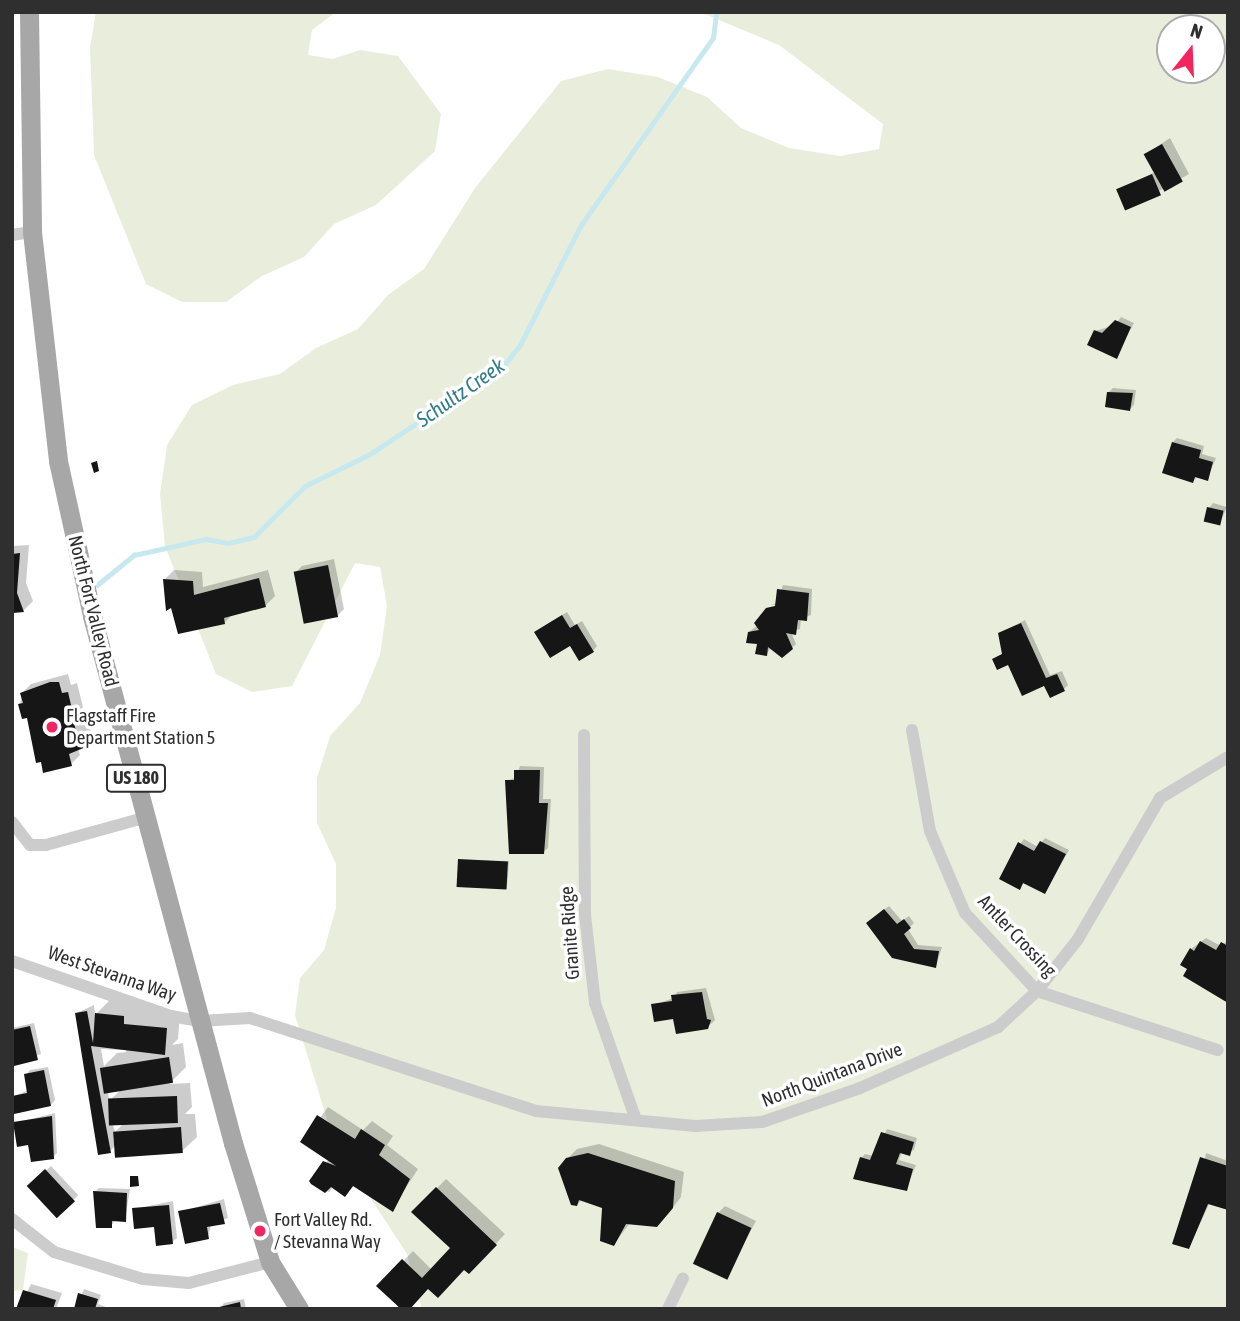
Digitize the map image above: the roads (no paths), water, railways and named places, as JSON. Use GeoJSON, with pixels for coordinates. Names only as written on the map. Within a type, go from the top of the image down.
{"type":"FeatureCollection","features":[{"type":"Feature","properties":{"kind":"main road","name":"North Fort Valley Road"},"geometry":{"type":"LineString","coordinates":[[29,12],[32,232],[58,461],[92,616],[200,1021],[270,1262],[299,1309]]}},
{"type":"Feature","properties":{"kind":"street"},"geometry":{"type":"LineString","coordinates":[[12,235],[32,232]]}},
{"type":"Feature","properties":{"kind":"street","name":"Antler Crossing"},"geometry":{"type":"LineString","coordinates":[[912,730],[930,831],[965,912],[1037,991],[1218,1050]]}},
{"type":"Feature","properties":{"kind":"street","name":"Granite Ridge"},"geometry":{"type":"LineString","coordinates":[[584,735],[585,915],[595,1003],[636,1120]]}},
{"type":"Feature","properties":{"kind":"street","name":"North Quintana Drive"},"geometry":{"type":"LineString","coordinates":[[200,1021],[250,1017],[537,1111],[695,1126],[762,1122],[860,1088],[998,1027],[1037,991],[1078,939],[1160,798],[1228,757]]}},
{"type":"Feature","properties":{"kind":"street"},"geometry":{"type":"LineString","coordinates":[[12,822],[30,845],[46,845],[147,817]]}},
{"type":"Feature","properties":{"kind":"street","name":"West Stevanna Way"},"geometry":{"type":"LineString","coordinates":[[12,961],[171,1016],[200,1021]]}},
{"type":"Feature","properties":{"kind":"street"},"geometry":{"type":"LineString","coordinates":[[12,1219],[54,1252],[143,1279],[189,1283],[270,1262]]}},
{"type":"Feature","properties":{"kind":"street"},"geometry":{"type":"LineString","coordinates":[[668,1309],[683,1278]]}},
{"type":"Feature","properties":{"kind":"waterway","name":"Schultz Creek"},"geometry":{"type":"LineString","coordinates":[[97,585],[134,555],[206,539],[228,543],[254,537],[305,486],[370,454],[504,365],[520,345],[581,225],[713,38],[716,12]]}},
{"type":"Feature","properties":{"kind":"place","name":"Flagstaff Fire Department Station 5"},"geometry":{"type":"Point","coordinates":[52,727]}},
{"type":"Feature","properties":{"kind":"place","name":"Fort Valley Rd. / Stevanna Way"},"geometry":{"type":"Point","coordinates":[260,1231]}}]}
